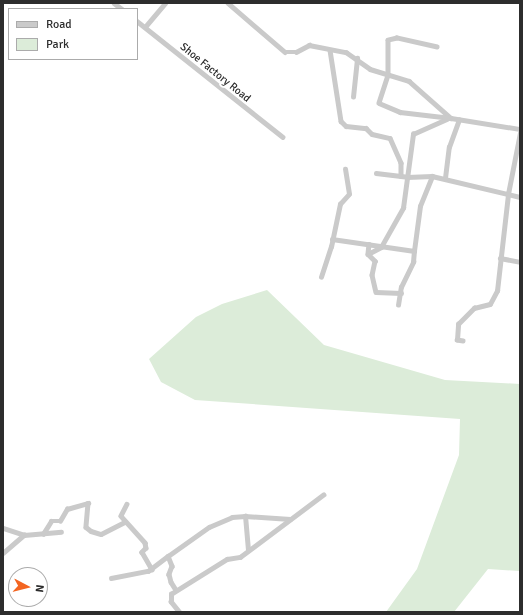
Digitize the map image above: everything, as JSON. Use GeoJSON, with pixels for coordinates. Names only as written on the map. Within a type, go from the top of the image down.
{"type":"FeatureCollection","features":[{"type":"Feature","properties":{"kind":"street"},"geometry":{"type":"LineString","coordinates":[[145,27],[165,3]]}},
{"type":"Feature","properties":{"kind":"street"},"geometry":{"type":"LineString","coordinates":[[228,3],[285,52],[296,52],[309,45],[346,52],[357,58],[370,69],[409,81],[451,118]]}},
{"type":"Feature","properties":{"kind":"street","name":"Shoe Factory Road"},"geometry":{"type":"LineString","coordinates":[[138,22],[283,137]]}},
{"type":"Feature","properties":{"kind":"street"},"geometry":{"type":"LineString","coordinates":[[437,47],[397,38],[388,40],[388,75],[380,105],[400,112],[451,118],[520,130]]}},
{"type":"Feature","properties":{"kind":"street"},"geometry":{"type":"LineString","coordinates":[[330,50],[341,122],[390,138],[401,162],[402,176]]}},
{"type":"Feature","properties":{"kind":"street"},"geometry":{"type":"LineString","coordinates":[[352,97],[357,58]]}},
{"type":"Feature","properties":{"kind":"street"},"geometry":{"type":"LineString","coordinates":[[368,254],[381,247],[404,208],[413,134],[451,118]]}},
{"type":"Feature","properties":{"kind":"street"},"geometry":{"type":"LineString","coordinates":[[444,178],[449,147],[460,120]]}},
{"type":"Feature","properties":{"kind":"street"},"geometry":{"type":"LineString","coordinates":[[463,341],[456,340],[458,324],[474,308],[490,304],[497,291],[508,194],[520,133]]}},
{"type":"Feature","properties":{"kind":"street"},"geometry":{"type":"LineString","coordinates":[[321,277],[340,204],[349,194],[346,169]]}},
{"type":"Feature","properties":{"kind":"street"},"geometry":{"type":"LineString","coordinates":[[376,174],[407,177],[432,176],[520,197]]}},
{"type":"Feature","properties":{"kind":"street"},"geometry":{"type":"LineString","coordinates":[[398,305],[414,251],[420,206],[432,176]]}},
{"type":"Feature","properties":{"kind":"street"},"geometry":{"type":"LineString","coordinates":[[332,239],[414,251]]}},
{"type":"Feature","properties":{"kind":"street"},"geometry":{"type":"LineString","coordinates":[[368,244],[368,254],[374,261],[372,275],[376,292],[401,293]]}},
{"type":"Feature","properties":{"kind":"street"},"geometry":{"type":"LineString","coordinates":[[500,258],[520,262]]}},
{"type":"Feature","properties":{"kind":"street"},"geometry":{"type":"LineString","coordinates":[[179,612],[171,602],[171,594],[227,559],[240,557],[323,495]]}},
{"type":"Feature","properties":{"kind":"street"},"geometry":{"type":"LineString","coordinates":[[43,534],[51,521],[60,521],[63,512],[88,503],[86,526],[91,531],[101,534],[125,522]]}},
{"type":"Feature","properties":{"kind":"street"},"geometry":{"type":"LineString","coordinates":[[127,504],[121,512],[125,522],[145,543],[146,548],[142,552],[152,569]]}},
{"type":"Feature","properties":{"kind":"street"},"geometry":{"type":"LineString","coordinates":[[111,578],[152,569],[209,527],[232,517],[245,516],[290,519]]}},
{"type":"Feature","properties":{"kind":"street"},"geometry":{"type":"LineString","coordinates":[[245,516],[248,550]]}},
{"type":"Feature","properties":{"kind":"street"},"geometry":{"type":"LineString","coordinates":[[3,528],[24,535],[61,532]]}},
{"type":"Feature","properties":{"kind":"street"},"geometry":{"type":"LineString","coordinates":[[3,553],[24,535]]}},
{"type":"Feature","properties":{"kind":"street"},"geometry":{"type":"LineString","coordinates":[[168,556],[172,566],[169,574],[171,582],[176,590]]}},
{"type":"Feature","properties":{"kind":"green space"},"geometry":{"type":"Polygon","coordinates":[[[267,290],[324,345],[445,380],[520,384],[520,571],[488,569],[454,612],[386,612],[417,569],[459,455],[460,419],[195,400],[161,382],[149,359],[196,317],[222,304],[267,290]]]}}]}
